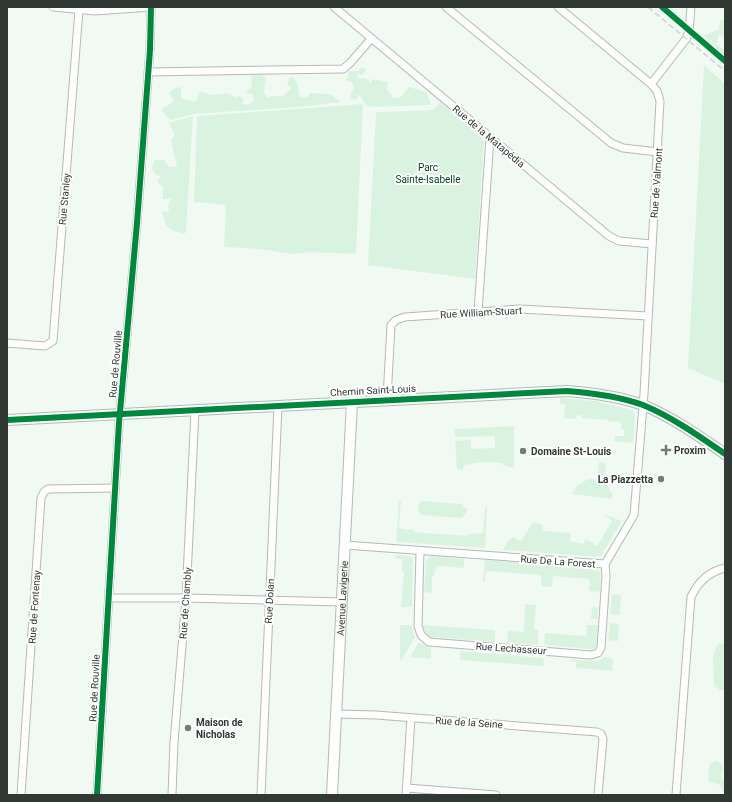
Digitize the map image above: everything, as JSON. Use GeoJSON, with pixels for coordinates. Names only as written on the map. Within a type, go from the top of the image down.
{"type":"FeatureCollection","features":[{"type":"Feature","properties":{"kind":"street"},"geometry":{"type":"LineString","coordinates":[[53,7],[95,11],[151,7]]}},
{"type":"Feature","properties":{"kind":"street","name":"Rue de Rouville"},"geometry":{"type":"LineString","coordinates":[[97,795],[119,414],[124,376],[138,223],[151,7]]}},
{"type":"Feature","properties":{"kind":"street","name":"Rue de la Matapédia"},"geometry":{"type":"LineString","coordinates":[[334,7],[609,236],[619,241],[652,244]]}},
{"type":"Feature","properties":{"kind":"street"},"geometry":{"type":"LineString","coordinates":[[446,7],[611,143],[623,148],[658,152]]}},
{"type":"Feature","properties":{"kind":"street","name":"Rue de Valmont"},"geometry":{"type":"LineString","coordinates":[[558,7],[651,84],[657,91],[660,101],[643,405]]}},
{"type":"Feature","properties":{"kind":"street"},"geometry":{"type":"LineString","coordinates":[[651,84],[686,38],[689,31],[691,7]]}},
{"type":"Feature","properties":{"kind":"street","name":"Rue Stanley"},"geometry":{"type":"LineString","coordinates":[[7,343],[45,346],[53,341],[79,10]]}},
{"type":"Feature","properties":{"kind":"street"},"geometry":{"type":"LineString","coordinates":[[148,72],[338,70],[343,69],[350,64],[371,39]]}},
{"type":"Feature","properties":{"kind":"street"},"geometry":{"type":"LineString","coordinates":[[478,312],[490,136]]}},
{"type":"Feature","properties":{"kind":"street","name":"Rue William-Stuart"},"geometry":{"type":"LineString","coordinates":[[387,399],[391,325],[396,320],[405,317],[520,309],[648,316]]}},
{"type":"Feature","properties":{"kind":"street","name":"Chemin Saint-Louis"},"geometry":{"type":"LineString","coordinates":[[7,420],[387,399],[567,391],[596,394],[643,405],[685,427],[725,454]]}},
{"type":"Feature","properties":{"kind":"street","name":"Avenue Lavigerie"},"geometry":{"type":"LineString","coordinates":[[332,795],[352,402]]}},
{"type":"Feature","properties":{"kind":"street","name":"Rue De La Forest"},"geometry":{"type":"LineString","coordinates":[[345,545],[605,564],[634,515],[643,405]]}},
{"type":"Feature","properties":{"kind":"street","name":"Rue Dolan"},"geometry":{"type":"LineString","coordinates":[[261,795],[278,406]]}},
{"type":"Feature","properties":{"kind":"street","name":"Rue de Chambly"},"geometry":{"type":"LineString","coordinates":[[172,795],[174,742],[186,598],[195,410]]}},
{"type":"Feature","properties":{"kind":"street","name":"Rue de Fontenay"},"geometry":{"type":"LineString","coordinates":[[20,795],[41,498],[44,492],[48,489],[115,488]]}},
{"type":"Feature","properties":{"kind":"street","name":"Rue Lechasseur"},"geometry":{"type":"LineString","coordinates":[[420,551],[418,626],[421,635],[429,642],[591,655],[598,653],[601,648],[606,576],[605,564]]}},
{"type":"Feature","properties":{"kind":"street"},"geometry":{"type":"LineString","coordinates":[[676,795],[691,597],[696,586],[705,577],[725,568]]}},
{"type":"Feature","properties":{"kind":"street"},"geometry":{"type":"LineString","coordinates":[[109,598],[186,598],[341,602]]}},
{"type":"Feature","properties":{"kind":"street","name":"Rue de la Seine"},"geometry":{"type":"LineString","coordinates":[[336,714],[563,729],[601,734],[603,739],[598,795]]}},
{"type":"Feature","properties":{"kind":"street"},"geometry":{"type":"LineString","coordinates":[[411,718],[407,792],[496,795]]}},
{"type":"Feature","properties":{"kind":"green space"},"geometry":{"type":"Polygon","coordinates":[[[720,20],[725,21],[725,38],[719,35],[717,44],[724,50],[725,48],[725,58],[722,58],[711,50],[712,41],[703,36],[719,29],[720,20]]]}},
{"type":"Feature","properties":{"kind":"green space"},"geometry":{"type":"Polygon","coordinates":[[[704,65],[725,84],[725,384],[688,368],[704,65]]]}},
{"type":"Feature","properties":{"kind":"green space"},"geometry":{"type":"Polygon","coordinates":[[[361,68],[366,68],[363,75],[357,74],[359,79],[363,78],[369,80],[369,84],[373,79],[388,82],[387,90],[392,95],[391,98],[401,97],[409,87],[426,92],[431,105],[377,107],[367,106],[359,95],[356,100],[351,99],[351,93],[354,88],[352,82],[346,81],[349,71],[359,71],[361,68]]]}},
{"type":"Feature","properties":{"kind":"green space"},"geometry":{"type":"Polygon","coordinates":[[[251,75],[262,75],[266,79],[264,93],[268,98],[272,96],[283,96],[291,89],[287,83],[291,76],[297,82],[300,97],[308,97],[310,93],[330,94],[341,102],[299,107],[194,114],[170,120],[161,110],[174,101],[169,93],[175,88],[181,87],[181,98],[195,102],[201,91],[211,95],[227,93],[236,97],[240,96],[244,99],[242,104],[248,105],[254,100],[253,95],[246,93],[252,85],[251,75]]]}},
{"type":"Feature","properties":{"kind":"green space","name":"Parc Sainte-Isabelle"},"geometry":{"type":"Polygon","coordinates":[[[440,102],[484,140],[475,279],[368,265],[376,112],[433,110],[440,102]]]}},
{"type":"Feature","properties":{"kind":"green space"},"geometry":{"type":"Polygon","coordinates":[[[363,104],[356,254],[309,252],[293,254],[259,249],[224,247],[226,205],[194,202],[197,116],[363,104]]]}},
{"type":"Feature","properties":{"kind":"green space"},"geometry":{"type":"Polygon","coordinates":[[[193,116],[186,233],[180,233],[169,228],[165,221],[162,211],[169,212],[168,205],[171,199],[163,199],[163,187],[157,182],[161,176],[156,175],[152,169],[154,160],[164,160],[169,167],[177,167],[171,140],[175,134],[169,123],[193,116]]]}},
{"type":"Feature","properties":{"kind":"green space"},"geometry":{"type":"Polygon","coordinates":[[[560,398],[596,401],[632,410],[635,414],[633,443],[614,441],[615,436],[624,436],[624,430],[621,429],[621,422],[611,421],[609,423],[609,420],[581,418],[581,415],[577,415],[576,419],[564,418],[565,405],[560,404],[560,398]]]}},
{"type":"Feature","properties":{"kind":"green space"},"geometry":{"type":"Polygon","coordinates":[[[514,426],[514,468],[503,465],[502,463],[483,462],[464,465],[463,470],[457,469],[455,441],[471,440],[471,449],[495,448],[495,436],[455,437],[455,429],[514,426]]]}},
{"type":"Feature","properties":{"kind":"green space"},"geometry":{"type":"Polygon","coordinates":[[[599,462],[606,463],[605,479],[598,478],[599,462]]]}},
{"type":"Feature","properties":{"kind":"green space"},"geometry":{"type":"Polygon","coordinates":[[[588,479],[603,480],[613,494],[612,499],[572,494],[578,485],[588,479]]]}},
{"type":"Feature","properties":{"kind":"green space"},"geometry":{"type":"Polygon","coordinates":[[[401,500],[399,527],[402,529],[414,530],[414,532],[468,536],[468,534],[483,533],[485,506],[487,507],[485,548],[396,542],[399,501],[401,500]]]}},
{"type":"Feature","properties":{"kind":"green space"},"geometry":{"type":"Polygon","coordinates":[[[424,501],[463,504],[462,507],[467,508],[467,511],[463,517],[460,518],[421,515],[418,511],[419,502],[424,501]]]}},
{"type":"Feature","properties":{"kind":"green space"},"geometry":{"type":"Polygon","coordinates":[[[604,514],[622,521],[600,557],[503,550],[508,541],[513,537],[521,541],[533,522],[543,525],[543,531],[571,533],[570,541],[583,544],[586,539],[597,546],[612,521],[604,514]]]}},
{"type":"Feature","properties":{"kind":"green space"},"geometry":{"type":"Polygon","coordinates":[[[395,555],[410,556],[413,559],[412,607],[401,607],[404,571],[402,571],[402,559],[396,558],[395,555]]]}},
{"type":"Feature","properties":{"kind":"green space"},"geometry":{"type":"Polygon","coordinates":[[[430,556],[464,559],[464,568],[437,566],[434,576],[432,576],[432,593],[424,592],[426,561],[430,556]]]}},
{"type":"Feature","properties":{"kind":"green space"},"geometry":{"type":"Polygon","coordinates":[[[485,560],[597,568],[601,574],[600,592],[589,591],[590,579],[553,576],[552,587],[541,586],[541,575],[486,571],[485,582],[483,582],[485,560]]]}},
{"type":"Feature","properties":{"kind":"green space"},"geometry":{"type":"Polygon","coordinates":[[[612,594],[621,595],[620,615],[610,614],[612,594]]]}},
{"type":"Feature","properties":{"kind":"green space"},"geometry":{"type":"Polygon","coordinates":[[[525,604],[536,605],[534,629],[538,630],[538,645],[507,643],[508,631],[524,632],[525,604]]]}},
{"type":"Feature","properties":{"kind":"green space"},"geometry":{"type":"Polygon","coordinates":[[[592,607],[598,608],[597,619],[591,619],[592,607]]]}},
{"type":"Feature","properties":{"kind":"green space"},"geometry":{"type":"Polygon","coordinates":[[[610,623],[619,624],[618,641],[608,640],[610,623]]]}},
{"type":"Feature","properties":{"kind":"green space"},"geometry":{"type":"Polygon","coordinates":[[[400,625],[411,625],[415,637],[402,660],[400,660],[400,625]]]}},
{"type":"Feature","properties":{"kind":"green space"},"geometry":{"type":"Polygon","coordinates":[[[423,625],[495,630],[495,642],[431,637],[425,632],[423,625]]]}},
{"type":"Feature","properties":{"kind":"green space"},"geometry":{"type":"Polygon","coordinates":[[[587,625],[598,625],[596,646],[594,649],[544,645],[545,633],[586,636],[587,625]]]}},
{"type":"Feature","properties":{"kind":"green space"},"geometry":{"type":"Polygon","coordinates":[[[419,642],[431,649],[431,659],[410,657],[419,642]]]}},
{"type":"Feature","properties":{"kind":"green space"},"geometry":{"type":"Polygon","coordinates":[[[720,643],[725,645],[725,690],[720,690],[714,686],[713,659],[716,646],[720,643]]]}},
{"type":"Feature","properties":{"kind":"green space"},"geometry":{"type":"Polygon","coordinates":[[[460,651],[544,658],[543,666],[460,660],[460,651]]]}},
{"type":"Feature","properties":{"kind":"green space"},"geometry":{"type":"Polygon","coordinates":[[[605,657],[613,659],[612,671],[576,668],[576,662],[571,662],[571,659],[597,661],[605,657]]]}},
{"type":"Feature","properties":{"kind":"green space"},"geometry":{"type":"Polygon","coordinates":[[[717,761],[722,764],[723,770],[721,776],[725,783],[725,792],[722,791],[719,784],[709,782],[708,773],[710,763],[717,761]]]}},
{"type":"Feature","properties":{"kind":"railway"},"geometry":{"type":"LineString","coordinates":[[648,7],[725,71]]}},
{"type":"Feature","properties":{"kind":"cycle path"},"geometry":{"type":"LineString","coordinates":[[97,795],[119,423],[137,223],[150,50],[151,7]]}},
{"type":"Feature","properties":{"kind":"cycle path"},"geometry":{"type":"LineString","coordinates":[[662,7],[725,61]]}},
{"type":"Feature","properties":{"kind":"cycle path"},"geometry":{"type":"LineString","coordinates":[[7,420],[567,391],[605,395],[643,405],[675,421],[725,454]]}},
{"type":"Feature","properties":{"kind":"place","name":"Proxim"},"geometry":{"type":"Point","coordinates":[666,450]}},
{"type":"Feature","properties":{"kind":"place","name":"Domaine St-Louis"},"geometry":{"type":"Point","coordinates":[523,451]}},
{"type":"Feature","properties":{"kind":"place","name":"La Piazzetta"},"geometry":{"type":"Point","coordinates":[661,479]}},
{"type":"Feature","properties":{"kind":"place","name":"Maison de Nicholas"},"geometry":{"type":"Point","coordinates":[188,728]}}]}
